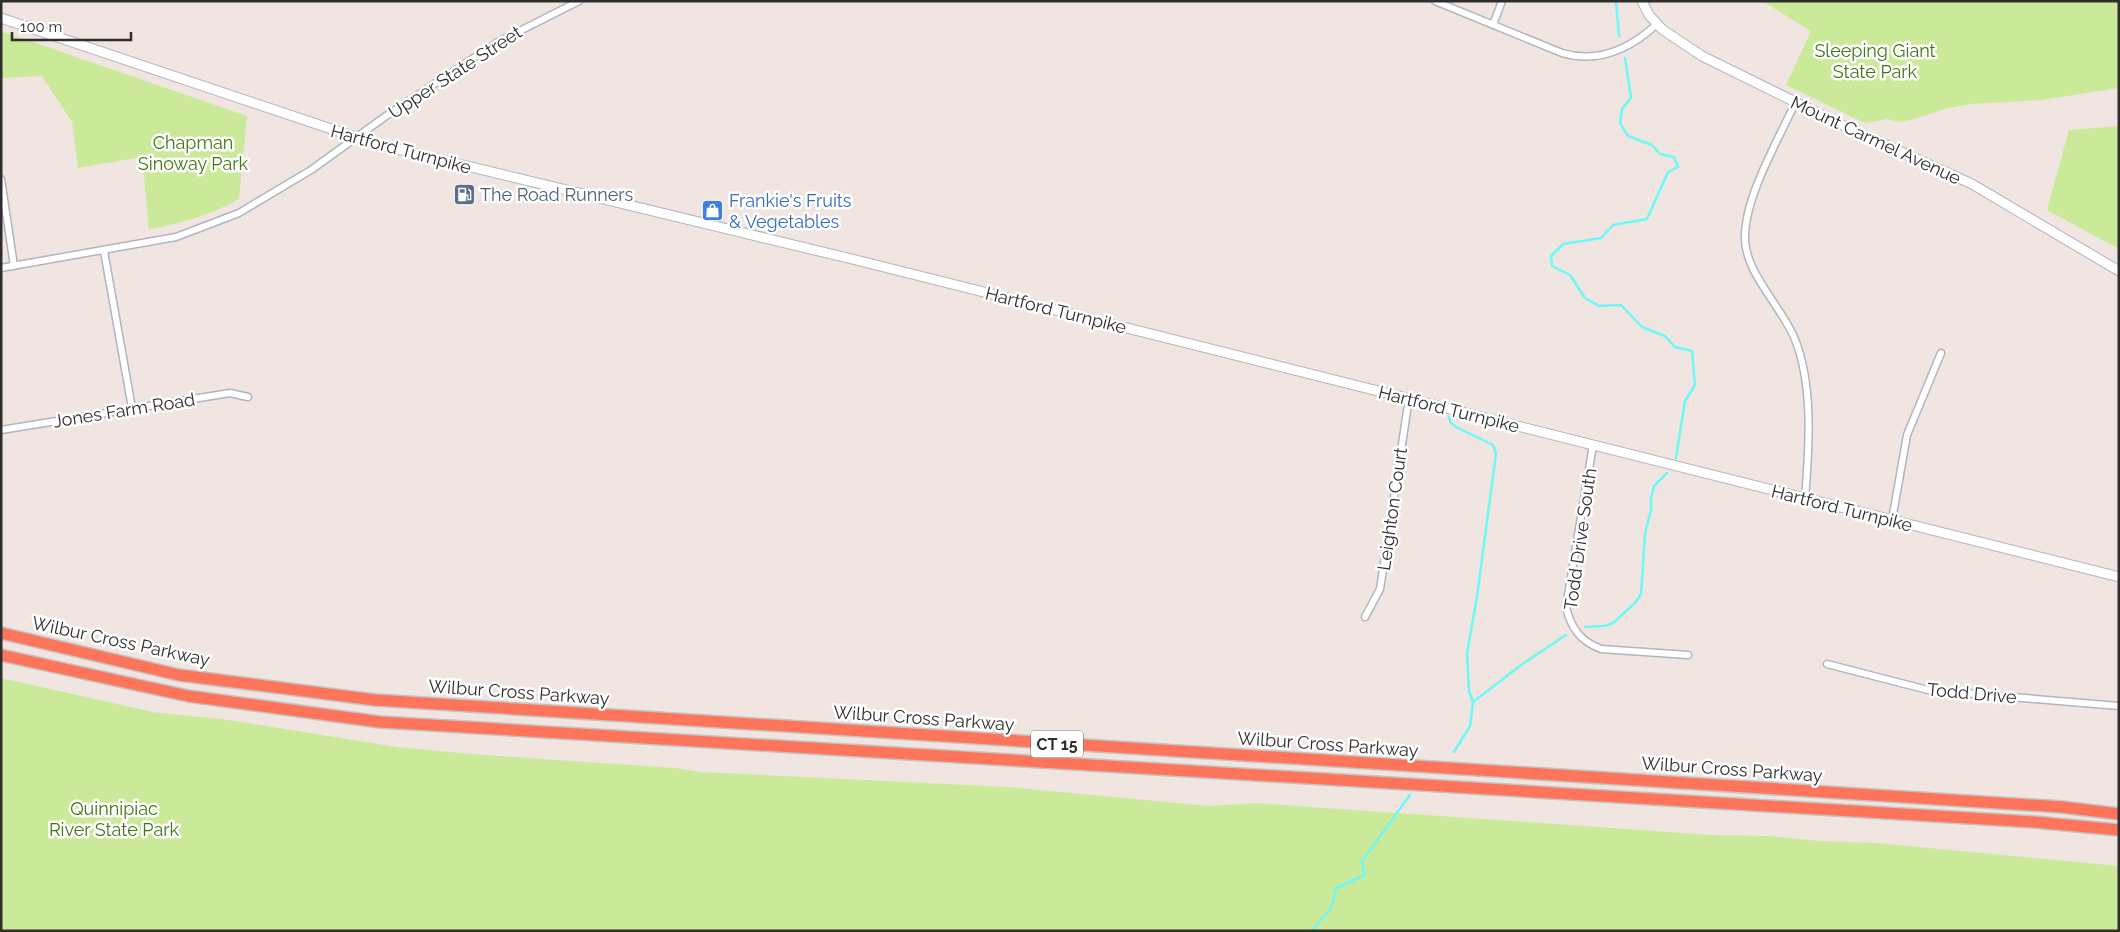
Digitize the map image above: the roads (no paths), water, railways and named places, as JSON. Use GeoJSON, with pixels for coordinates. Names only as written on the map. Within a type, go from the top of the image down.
{"type":"FeatureCollection","features":[{"type":"Feature","properties":{"kind":"highway","name":"Wilbur Cross Parkway"},"geometry":{"type":"LineString","coordinates":[[1,633],[180,675],[375,700],[2062,807],[2119,814]]}},
{"type":"Feature","properties":{"kind":"highway","name":"Wilbur Cross Parkway"},"geometry":{"type":"LineString","coordinates":[[1,655],[188,696],[380,722],[1436,784],[2034,822],[2119,830]]}},
{"type":"Feature","properties":{"kind":"main road","name":"Mount Carmel Avenue"},"geometry":{"type":"LineString","coordinates":[[1642,1],[1657,24],[1681,44],[1702,56],[1795,103],[1972,184],[2119,271]]}},
{"type":"Feature","properties":{"kind":"main road","name":"Hartford Turnpike"},"geometry":{"type":"LineString","coordinates":[[1,18],[355,138],[856,260],[2119,577]]}},
{"type":"Feature","properties":{"kind":"street","name":"Upper State Street"},"geometry":{"type":"LineString","coordinates":[[1,268],[176,237],[231,217],[311,170],[355,138],[498,42],[579,1]]}},
{"type":"Feature","properties":{"kind":"street"},"geometry":{"type":"LineString","coordinates":[[1435,1],[1562,53],[1588,58],[1602,57],[1618,50],[1657,24]]}},
{"type":"Feature","properties":{"kind":"street"},"geometry":{"type":"LineString","coordinates":[[1493,25],[1502,1]]}},
{"type":"Feature","properties":{"kind":"street"},"geometry":{"type":"LineString","coordinates":[[1795,103],[1748,210],[1745,238],[1752,268],[1780,309],[1794,338],[1802,362],[1807,397],[1805,499]]}},
{"type":"Feature","properties":{"kind":"street"},"geometry":{"type":"LineString","coordinates":[[1,179],[14,266]]}},
{"type":"Feature","properties":{"kind":"street"},"geometry":{"type":"LineString","coordinates":[[104,251],[132,408]]}},
{"type":"Feature","properties":{"kind":"street"},"geometry":{"type":"LineString","coordinates":[[1892,520],[1907,436],[1941,353]]}},
{"type":"Feature","properties":{"kind":"street","name":"Jones Farm Road"},"geometry":{"type":"LineString","coordinates":[[1,430],[230,393],[248,397]]}},
{"type":"Feature","properties":{"kind":"street","name":"Leighton Court"},"geometry":{"type":"LineString","coordinates":[[1365,617],[1380,589],[1409,398]]}},
{"type":"Feature","properties":{"kind":"street","name":"Todd Drive South"},"geometry":{"type":"LineString","coordinates":[[1593,446],[1566,607],[1569,621],[1580,637],[1590,645],[1601,649],[1688,655]]}},
{"type":"Feature","properties":{"kind":"street","name":"Todd Drive"},"geometry":{"type":"LineString","coordinates":[[1827,664],[1928,690],[2119,706]]}},
{"type":"Feature","properties":{"kind":"waterway"},"geometry":{"type":"LineString","coordinates":[[1616,1],[1619,36]]}},
{"type":"Feature","properties":{"kind":"waterway"},"geometry":{"type":"LineString","coordinates":[[1625,58],[1631,98],[1622,109],[1620,123],[1628,136],[1652,145],[1660,154],[1674,157],[1678,167],[1668,172],[1647,219],[1613,225],[1601,238],[1563,244],[1551,256],[1552,266],[1570,275],[1585,298],[1599,306],[1621,305],[1642,327],[1665,336],[1675,347],[1692,351],[1695,385],[1685,401],[1676,458]]}},
{"type":"Feature","properties":{"kind":"waterway"},"geometry":{"type":"LineString","coordinates":[[1449,417],[1451,423],[1456,427],[1493,445],[1496,453],[1477,597],[1467,653],[1469,691],[1473,702]]}},
{"type":"Feature","properties":{"kind":"waterway"},"geometry":{"type":"LineString","coordinates":[[1585,627],[1604,626],[1613,623],[1635,603],[1641,594],[1645,534],[1651,510],[1651,498],[1654,486],[1667,473]]}},
{"type":"Feature","properties":{"kind":"waterway"},"geometry":{"type":"LineString","coordinates":[[1454,752],[1470,726],[1473,702],[1521,665],[1566,635]]}},
{"type":"Feature","properties":{"kind":"waterway"},"geometry":{"type":"LineString","coordinates":[[1311,931],[1331,909],[1336,888],[1365,875],[1362,861],[1410,795]]}},
{"type":"Feature","properties":{"kind":"place","name":"The Road Runners"},"geometry":{"type":"Point","coordinates":[464,194]}},
{"type":"Feature","properties":{"kind":"place","name":"Frankie's Fruits & Vegetables"},"geometry":{"type":"Point","coordinates":[713,210]}},
{"type":"Feature","properties":{"kind":"park label","name":"Sleeping Giant State Park"},"geometry":{"type":"Point","coordinates":[1875,60]}},
{"type":"Feature","properties":{"kind":"park label","name":"Chapman Sinoway Park"},"geometry":{"type":"Point","coordinates":[193,152]}},
{"type":"Feature","properties":{"kind":"park label","name":"Quinnipiac River State Park"},"geometry":{"type":"Point","coordinates":[114,818]}}]}
